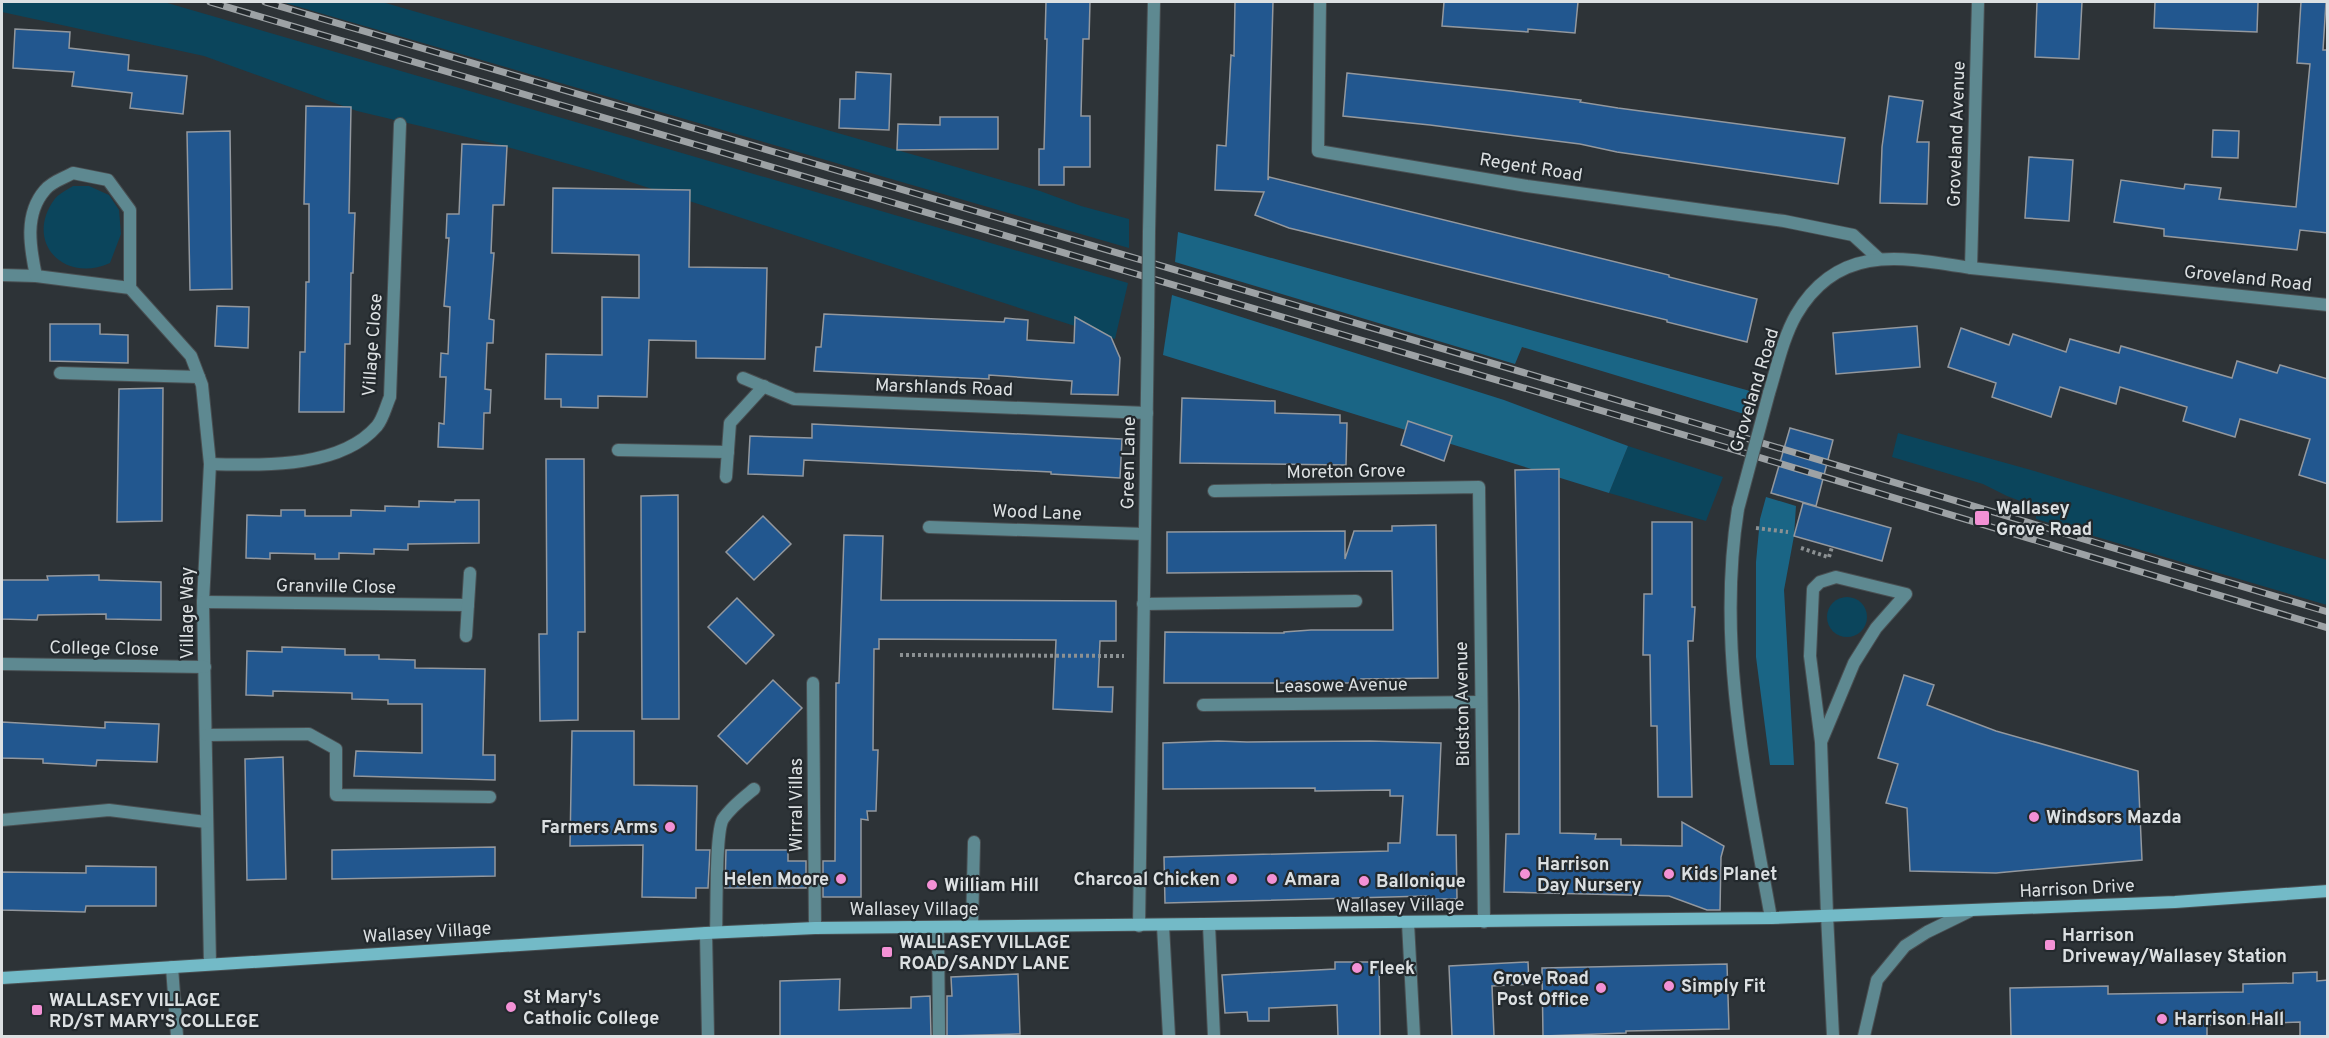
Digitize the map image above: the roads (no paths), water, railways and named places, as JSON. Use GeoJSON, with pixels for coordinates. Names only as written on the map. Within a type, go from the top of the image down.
{"type":"FeatureCollection","features":[{"type":"Feature","properties":{"kind":"main road","name":"Harrison Drive"},"geometry":{"type":"LineString","coordinates":[[1827,915],[2175,902],[2328,891]]}},
{"type":"Feature","properties":{"kind":"main road","name":"Wallasey Village"},"geometry":{"type":"LineString","coordinates":[[2,978],[711,932],[815,928],[1408,923],[1772,918],[1827,915]]}},
{"type":"Feature","properties":{"kind":"street","name":"Green Lane"},"geometry":{"type":"LineString","coordinates":[[1139,926],[1154,2]]}},
{"type":"Feature","properties":{"kind":"street","name":"Regent Road"},"geometry":{"type":"LineString","coordinates":[[1320,2],[1318,151],[1527,186],[1784,221],[1853,235],[1878,258]]}},
{"type":"Feature","properties":{"kind":"street","name":"Groveland Avenue"},"geometry":{"type":"LineString","coordinates":[[1971,268],[1978,2]]}},
{"type":"Feature","properties":{"kind":"street","name":"Village Close"},"geometry":{"type":"LineString","coordinates":[[210,464],[263,465],[326,457],[359,441],[378,425],[390,397],[400,124]]}},
{"type":"Feature","properties":{"kind":"street"},"geometry":{"type":"LineString","coordinates":[[2,274],[130,288],[130,210],[108,180],[73,173],[45,189],[31,215],[31,250],[36,276]]}},
{"type":"Feature","properties":{"kind":"street","name":"Groveland Road"},"geometry":{"type":"LineString","coordinates":[[1772,918],[1746,773],[1735,684],[1730,563],[1738,509],[1786,338],[1796,315],[1820,283],[1846,267],[1878,258],[1922,260],[1971,268],[2328,305]]}},
{"type":"Feature","properties":{"kind":"street","name":"Village Way"},"geometry":{"type":"LineString","coordinates":[[130,288],[191,356],[202,385],[210,464],[204,602],[210,964]]}},
{"type":"Feature","properties":{"kind":"street"},"geometry":{"type":"LineString","coordinates":[[60,373],[199,377]]}},
{"type":"Feature","properties":{"kind":"street","name":"Marshlands Road"},"geometry":{"type":"LineString","coordinates":[[743,378],[794,399],[1147,413]]}},
{"type":"Feature","properties":{"kind":"street"},"geometry":{"type":"LineString","coordinates":[[726,477],[730,423],[764,386]]}},
{"type":"Feature","properties":{"kind":"street"},"geometry":{"type":"LineString","coordinates":[[618,450],[728,452]]}},
{"type":"Feature","properties":{"kind":"street","name":"Moreton Grove"},"geometry":{"type":"LineString","coordinates":[[1214,491],[1479,486]]}},
{"type":"Feature","properties":{"kind":"street","name":"Bidston Avenue"},"geometry":{"type":"LineString","coordinates":[[1479,486],[1484,922]]}},
{"type":"Feature","properties":{"kind":"street","name":"Wood Lane"},"geometry":{"type":"LineString","coordinates":[[929,526],[1144,534]]}},
{"type":"Feature","properties":{"kind":"street"},"geometry":{"type":"LineString","coordinates":[[466,636],[470,573]]}},
{"type":"Feature","properties":{"kind":"street"},"geometry":{"type":"LineString","coordinates":[[1821,742],[1854,663],[1876,628],[1906,594],[1836,577],[1820,582],[1813,589],[1810,656],[1821,742],[1833,1036]]}},
{"type":"Feature","properties":{"kind":"street"},"geometry":{"type":"LineString","coordinates":[[1143,604],[1356,601]]}},
{"type":"Feature","properties":{"kind":"street","name":"Granville Close"},"geometry":{"type":"LineString","coordinates":[[204,602],[468,605]]}},
{"type":"Feature","properties":{"kind":"street","name":"College Close"},"geometry":{"type":"LineString","coordinates":[[2,664],[205,667]]}},
{"type":"Feature","properties":{"kind":"street","name":"Wirral Villas"},"geometry":{"type":"LineString","coordinates":[[813,682],[815,928]]}},
{"type":"Feature","properties":{"kind":"street","name":"Leasowe Avenue"},"geometry":{"type":"LineString","coordinates":[[1203,705],[1480,702]]}},
{"type":"Feature","properties":{"kind":"street"},"geometry":{"type":"LineString","coordinates":[[206,735],[309,734],[336,749],[336,795],[490,797]]}},
{"type":"Feature","properties":{"kind":"street"},"geometry":{"type":"LineString","coordinates":[[708,1036],[711,932],[722,821],[731,809],[754,789]]}},
{"type":"Feature","properties":{"kind":"street"},"geometry":{"type":"LineString","coordinates":[[2,820],[109,810],[206,822]]}},
{"type":"Feature","properties":{"kind":"street"},"geometry":{"type":"LineString","coordinates":[[972,927],[974,842]]}},
{"type":"Feature","properties":{"kind":"street"},"geometry":{"type":"LineString","coordinates":[[1864,1036],[1877,980],[1899,952],[1927,932],[1970,911]]}},
{"type":"Feature","properties":{"kind":"street"},"geometry":{"type":"LineString","coordinates":[[1408,923],[1414,1036]]}},
{"type":"Feature","properties":{"kind":"street"},"geometry":{"type":"LineString","coordinates":[[1209,925],[1214,1036]]}},
{"type":"Feature","properties":{"kind":"street"},"geometry":{"type":"LineString","coordinates":[[1163,926],[1169,1036]]}},
{"type":"Feature","properties":{"kind":"street"},"geometry":{"type":"LineString","coordinates":[[938,927],[939,1036]]}},
{"type":"Feature","properties":{"kind":"street"},"geometry":{"type":"LineString","coordinates":[[172,967],[177,1036]]}},
{"type":"Feature","properties":{"kind":"railway"},"geometry":{"type":"LineString","coordinates":[[210,2],[1708,442],[2328,628]]}},
{"type":"Feature","properties":{"kind":"railway"},"geometry":{"type":"LineString","coordinates":[[265,2],[2328,612]]}},
{"type":"Feature","properties":{"kind":"place","name":"Wallasey Grove Road"},"geometry":{"type":"Point","coordinates":[1982,518]}},
{"type":"Feature","properties":{"kind":"place","name":"Windsors Mazda"},"geometry":{"type":"Point","coordinates":[2034,817]}},
{"type":"Feature","properties":{"kind":"place","name":"Farmers Arms"},"geometry":{"type":"Point","coordinates":[670,827]}},
{"type":"Feature","properties":{"kind":"place","name":"Harrison Day Nursery"},"geometry":{"type":"Point","coordinates":[1525,874]}},
{"type":"Feature","properties":{"kind":"place","name":"Kids Planet"},"geometry":{"type":"Point","coordinates":[1669,874]}},
{"type":"Feature","properties":{"kind":"place","name":"Helen Moore"},"geometry":{"type":"Point","coordinates":[841,879]}},
{"type":"Feature","properties":{"kind":"place","name":"Charcoal Chicken"},"geometry":{"type":"Point","coordinates":[1232,879]}},
{"type":"Feature","properties":{"kind":"place","name":"Amara"},"geometry":{"type":"Point","coordinates":[1272,879]}},
{"type":"Feature","properties":{"kind":"place","name":"Ballonique"},"geometry":{"type":"Point","coordinates":[1364,881]}},
{"type":"Feature","properties":{"kind":"place","name":"William Hill"},"geometry":{"type":"Point","coordinates":[932,885]}},
{"type":"Feature","properties":{"kind":"place","name":"Harrison Driveway/Wallasey Station"},"geometry":{"type":"Point","coordinates":[2050,945]}},
{"type":"Feature","properties":{"kind":"place","name":"WALLASEY VILLAGE ROAD/SANDY LANE"},"geometry":{"type":"Point","coordinates":[887,952]}},
{"type":"Feature","properties":{"kind":"place","name":"Fleek"},"geometry":{"type":"Point","coordinates":[1357,968]}},
{"type":"Feature","properties":{"kind":"place","name":"Simply Fit"},"geometry":{"type":"Point","coordinates":[1669,986]}},
{"type":"Feature","properties":{"kind":"place","name":"Grove Road Post Office"},"geometry":{"type":"Point","coordinates":[1601,988]}},
{"type":"Feature","properties":{"kind":"place","name":"St Mary's Catholic College"},"geometry":{"type":"Point","coordinates":[511,1007]}},
{"type":"Feature","properties":{"kind":"place","name":"WALLASEY VILLAGE RD/ST MARY'S COLLEGE"},"geometry":{"type":"Point","coordinates":[37,1010]}},
{"type":"Feature","properties":{"kind":"place","name":"Harrison Hall"},"geometry":{"type":"Point","coordinates":[2162,1019]}}]}
